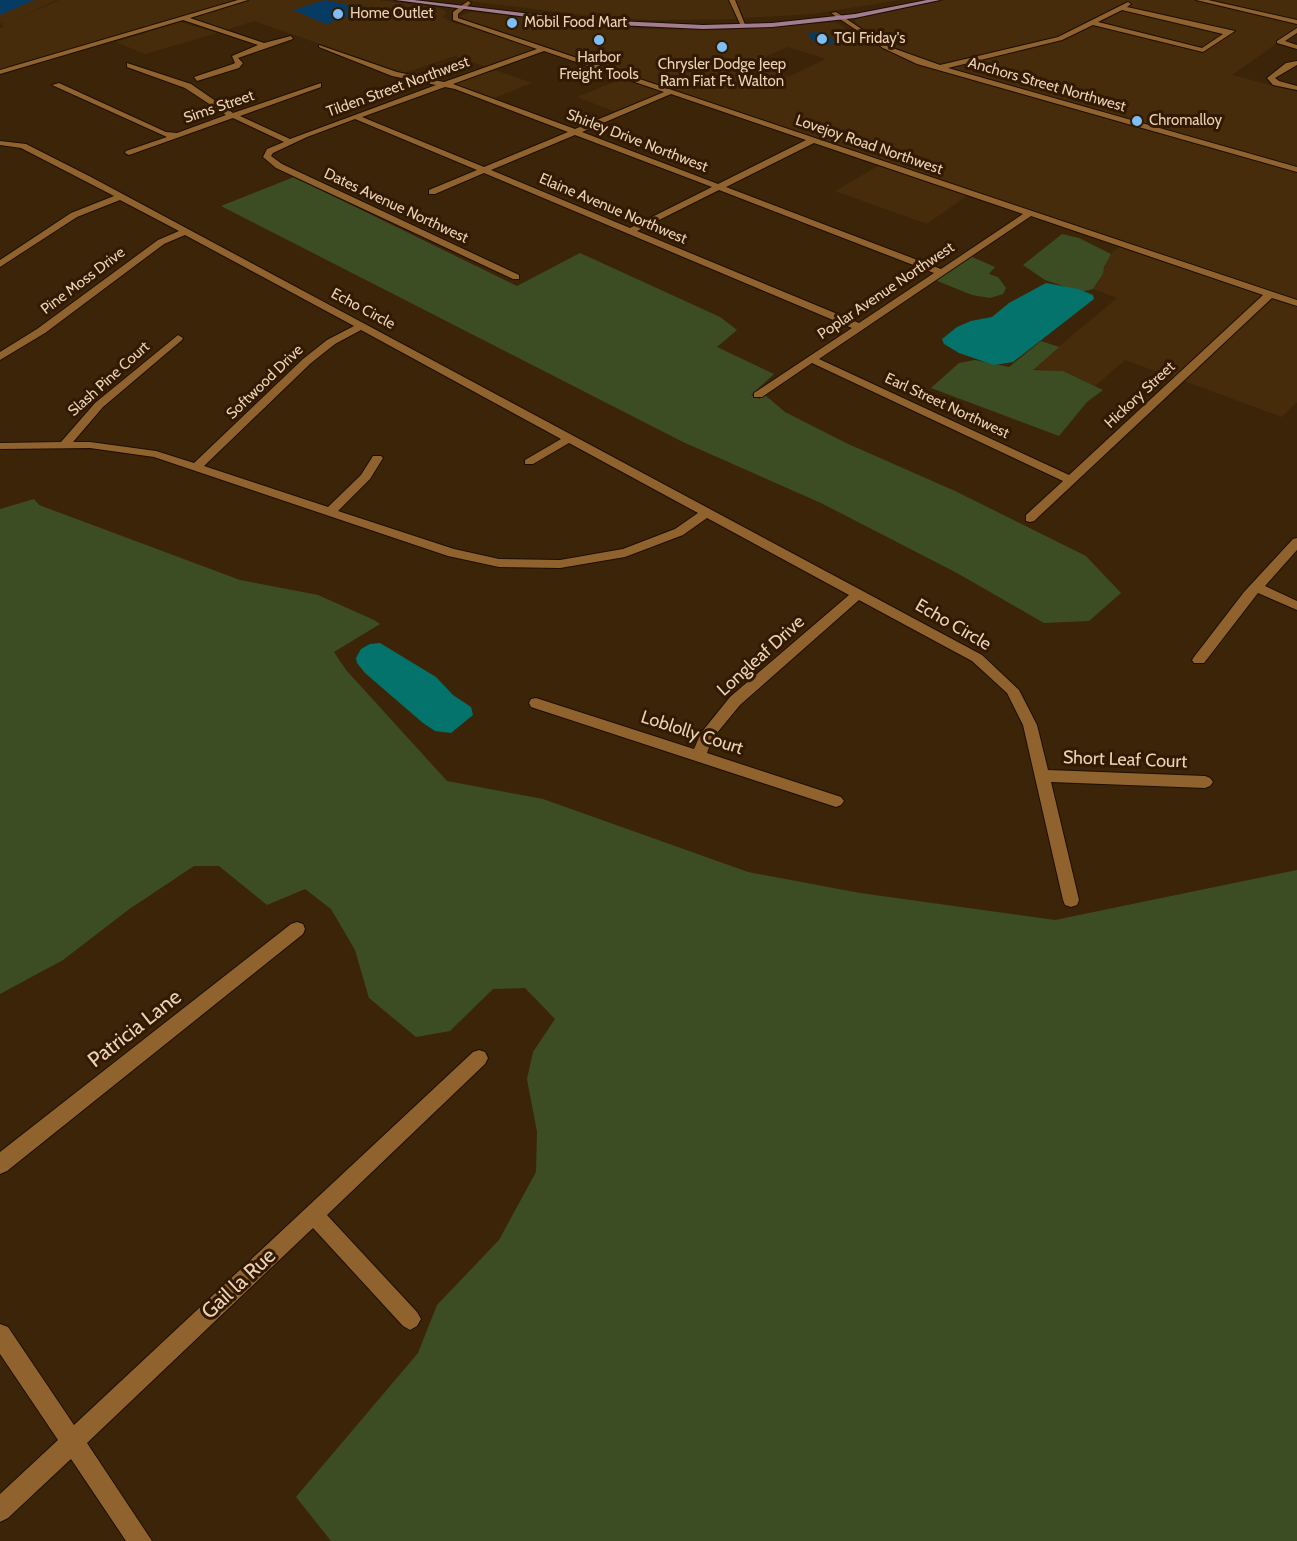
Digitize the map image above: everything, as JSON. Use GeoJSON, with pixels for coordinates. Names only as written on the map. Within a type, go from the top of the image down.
{"type":"FeatureCollection","features":[{"type":"Feature","properties":{"kind":"main road"},"geometry":{"type":"LineString","coordinates":[[398,0],[625,23],[743,24],[837,16],[937,0]]}},
{"type":"Feature","properties":{"kind":"main road"},"geometry":{"type":"LineString","coordinates":[[444,0],[464,5]]}},
{"type":"Feature","properties":{"kind":"main road"},"geometry":{"type":"LineString","coordinates":[[837,16],[911,0]]}},
{"type":"Feature","properties":{"kind":"street"},"geometry":{"type":"LineString","coordinates":[[0,72],[245,0]]}},
{"type":"Feature","properties":{"kind":"street"},"geometry":{"type":"LineString","coordinates":[[732,0],[743,24]]}},
{"type":"Feature","properties":{"kind":"street"},"geometry":{"type":"LineString","coordinates":[[1199,0],[1297,22]]}},
{"type":"Feature","properties":{"kind":"street","name":"Lovejoy Road Northwest"},"geometry":{"type":"LineString","coordinates":[[464,5],[453,15],[459,21],[1297,303]]}},
{"type":"Feature","properties":{"kind":"street"},"geometry":{"type":"LineString","coordinates":[[938,67],[1013,52],[1073,34],[1125,6],[1231,32],[1203,50],[1094,23]]}},
{"type":"Feature","properties":{"kind":"street","name":"Anchors Street Northwest"},"geometry":{"type":"LineString","coordinates":[[837,16],[894,51],[938,67],[1297,170]]}},
{"type":"Feature","properties":{"kind":"street"},"geometry":{"type":"LineString","coordinates":[[183,18],[264,45]]}},
{"type":"Feature","properties":{"kind":"street"},"geometry":{"type":"LineString","coordinates":[[1297,30],[1280,42],[1297,47]]}},
{"type":"Feature","properties":{"kind":"street"},"geometry":{"type":"LineString","coordinates":[[197,79],[236,66],[239,63],[234,57],[264,45],[291,38]]}},
{"type":"Feature","properties":{"kind":"street","name":"Shirley Drive Northwest"},"geometry":{"type":"LineString","coordinates":[[321,46],[395,74],[448,84],[941,272]]}},
{"type":"Feature","properties":{"kind":"street","name":"Tilden Street Northwest"},"geometry":{"type":"LineString","coordinates":[[267,158],[270,151],[289,141],[543,49]]}},
{"type":"Feature","properties":{"kind":"street"},"geometry":{"type":"LineString","coordinates":[[1297,63],[1289,65],[1271,78],[1276,83],[1297,88]]}},
{"type":"Feature","properties":{"kind":"street"},"geometry":{"type":"LineString","coordinates":[[130,64],[188,86],[233,116],[289,141]]}},
{"type":"Feature","properties":{"kind":"street"},"geometry":{"type":"LineString","coordinates":[[56,85],[164,134],[179,134]]}},
{"type":"Feature","properties":{"kind":"street","name":"Sims Street"},"geometry":{"type":"LineString","coordinates":[[129,153],[318,85]]}},
{"type":"Feature","properties":{"kind":"street"},"geometry":{"type":"LineString","coordinates":[[432,192],[670,92]]}},
{"type":"Feature","properties":{"kind":"street","name":"Elaine Avenue Northwest"},"geometry":{"type":"LineString","coordinates":[[356,117],[858,327]]}},
{"type":"Feature","properties":{"kind":"street"},"geometry":{"type":"LineString","coordinates":[[631,231],[813,140]]}},
{"type":"Feature","properties":{"kind":"street","name":"Echo Circle"},"geometry":{"type":"LineString","coordinates":[[0,143],[29,148],[958,646],[1001,678],[1026,715],[1043,776],[1071,900]]}},
{"type":"Feature","properties":{"kind":"street","name":"Dates Avenue Northwest"},"geometry":{"type":"LineString","coordinates":[[267,158],[352,201],[516,277]]}},
{"type":"Feature","properties":{"kind":"street"},"geometry":{"type":"LineString","coordinates":[[0,264],[74,215],[120,197]]}},
{"type":"Feature","properties":{"kind":"street","name":"Poplar Avenue Northwest"},"geometry":{"type":"LineString","coordinates":[[758,394],[1030,213]]}},
{"type":"Feature","properties":{"kind":"street","name":"Pine Moss Drive"},"geometry":{"type":"LineString","coordinates":[[0,357],[36,335],[161,242],[185,232]]}},
{"type":"Feature","properties":{"kind":"street","name":"Hickory Street"},"geometry":{"type":"LineString","coordinates":[[1030,518],[1270,294]]}},
{"type":"Feature","properties":{"kind":"street","name":"Softwood Drive"},"geometry":{"type":"LineString","coordinates":[[197,467],[307,361],[331,342],[360,327]]}},
{"type":"Feature","properties":{"kind":"street","name":"Slash Pine Court"},"geometry":{"type":"LineString","coordinates":[[64,445],[99,405],[178,338]]}},
{"type":"Feature","properties":{"kind":"street","name":"Earl Street Northwest"},"geometry":{"type":"LineString","coordinates":[[811,359],[1071,480]]}},
{"type":"Feature","properties":{"kind":"street"},"geometry":{"type":"LineString","coordinates":[[529,462],[570,438]]}},
{"type":"Feature","properties":{"kind":"street"},"geometry":{"type":"LineString","coordinates":[[0,446],[64,445],[135,450],[197,467],[452,553],[523,565],[585,562],[625,553],[679,532],[708,512]]}},
{"type":"Feature","properties":{"kind":"street"},"geometry":{"type":"LineString","coordinates":[[330,512],[366,477],[377,458]]}},
{"type":"Feature","properties":{"kind":"street"},"geometry":{"type":"LineString","coordinates":[[1199,660],[1297,542]]}},
{"type":"Feature","properties":{"kind":"street"},"geometry":{"type":"LineString","coordinates":[[1257,588],[1297,606]]}},
{"type":"Feature","properties":{"kind":"street","name":"Longleaf Drive"},"geometry":{"type":"LineString","coordinates":[[699,754],[706,737],[735,701],[859,593]]}},
{"type":"Feature","properties":{"kind":"street","name":"Loblolly Court"},"geometry":{"type":"LineString","coordinates":[[536,703],[699,754],[836,801]]}},
{"type":"Feature","properties":{"kind":"street","name":"Short Leaf Court"},"geometry":{"type":"LineString","coordinates":[[1043,776],[1205,782]]}},
{"type":"Feature","properties":{"kind":"street","name":"Patricia Lane"},"geometry":{"type":"LineString","coordinates":[[0,1164],[297,929]]}},
{"type":"Feature","properties":{"kind":"street","name":"Gail la Rue"},"geometry":{"type":"LineString","coordinates":[[0,1510],[479,1058]]}},
{"type":"Feature","properties":{"kind":"street"},"geometry":{"type":"LineString","coordinates":[[313,1214],[410,1318]]}},
{"type":"Feature","properties":{"kind":"street"},"geometry":{"type":"LineString","coordinates":[[0,1335],[140,1541]]}},
{"type":"Feature","properties":{"kind":"shaded area"},"geometry":{"type":"Polygon","coordinates":[[[0,0],[56,0],[9,23],[59,0],[241,0],[0,71],[0,28],[4,26],[0,23],[7,23],[0,22],[0,0]]]}},
{"type":"Feature","properties":{"kind":"shaded area"},"geometry":{"type":"Polygon","coordinates":[[[249,0],[378,0],[439,8],[446,12],[443,17],[449,21],[538,49],[487,67],[455,56],[404,73],[254,21],[223,31],[188,18],[249,0]]]}},
{"type":"Feature","properties":{"kind":"shaded area"},"geometry":{"type":"Polygon","coordinates":[[[460,0],[728,0],[738,19],[651,20],[593,16],[460,0]]]}},
{"type":"Feature","properties":{"kind":"shaded area"},"geometry":{"type":"Polygon","coordinates":[[[736,0],[901,0],[812,14],[744,18],[736,0]]]}},
{"type":"Feature","properties":{"kind":"shaded area"},"geometry":{"type":"Polygon","coordinates":[[[947,0],[1193,0],[1297,24],[1297,28],[1277,40],[1277,43],[1232,75],[1297,92],[1297,168],[945,68],[1063,40],[1095,25],[1204,52],[1236,31],[1127,8],[1132,4],[1127,3],[1068,35],[938,66],[888,46],[855,20],[947,0]]]}},
{"type":"Feature","properties":{"kind":"shaded area"},"geometry":{"type":"Polygon","coordinates":[[[1206,0],[1297,0],[1297,21],[1206,0]]]}},
{"type":"Feature","properties":{"kind":"shaded area"},"geometry":{"type":"Polygon","coordinates":[[[1124,9],[1225,33],[1201,48],[1099,23],[1124,9]]]}},
{"type":"Feature","properties":{"kind":"shaded area"},"geometry":{"type":"Polygon","coordinates":[[[470,12],[640,29],[724,30],[835,22],[867,42],[872,42],[918,63],[1297,172],[1297,300],[459,17],[470,12]],[[788,47],[751,63],[788,77],[826,59],[788,47]]]}},
{"type":"Feature","properties":{"kind":"shaded area"},"geometry":{"type":"Polygon","coordinates":[[[180,22],[217,33],[145,54],[116,42],[180,22]]]}},
{"type":"Feature","properties":{"kind":"shaded area"},"geometry":{"type":"Polygon","coordinates":[[[492,69],[532,83],[494,98],[453,83],[492,69]]]}},
{"type":"Feature","properties":{"kind":"shaded area"},"geometry":{"type":"Polygon","coordinates":[[[624,78],[664,92],[616,112],[577,97],[624,78]]]}},
{"type":"Feature","properties":{"kind":"shaded area"},"geometry":{"type":"Polygon","coordinates":[[[880,165],[968,195],[927,224],[835,191],[880,165]]]}},
{"type":"Feature","properties":{"kind":"shaded area"},"geometry":{"type":"Polygon","coordinates":[[[1031,217],[1263,294],[1174,378],[1125,360],[1095,386],[1063,371],[1032,369],[1117,298],[1093,289],[1099,282],[1109,255],[1119,247],[1031,217]]]}},
{"type":"Feature","properties":{"kind":"shaded area"},"geometry":{"type":"Polygon","coordinates":[[[1272,298],[1297,306],[1297,402],[1282,417],[1184,381],[1272,298]]]}},
{"type":"Feature","properties":{"kind":"green space"},"geometry":{"type":"Polygon","coordinates":[[[294,177],[517,286],[580,253],[720,317],[737,330],[717,347],[774,374],[751,395],[759,399],[765,395],[785,412],[846,443],[955,491],[1086,556],[1121,593],[1089,621],[1044,623],[957,573],[821,503],[683,442],[221,206],[294,177]]]}},
{"type":"Feature","properties":{"kind":"green space"},"geometry":{"type":"Polygon","coordinates":[[[1062,234],[1079,238],[1111,254],[1103,274],[1093,289],[1081,292],[1045,280],[1023,265],[1062,234]]]}},
{"type":"Feature","properties":{"kind":"green space"},"geometry":{"type":"Polygon","coordinates":[[[970,256],[995,267],[989,274],[998,277],[1006,288],[1003,294],[990,298],[972,295],[935,280],[970,256]]]}},
{"type":"Feature","properties":{"kind":"green space"},"geometry":{"type":"Polygon","coordinates":[[[1041,341],[1059,347],[1033,370],[1063,371],[1103,390],[1087,402],[1059,436],[931,388],[959,363],[975,360],[1009,367],[1041,341]]]}},
{"type":"Feature","properties":{"kind":"green space"},"geometry":{"type":"Polygon","coordinates":[[[34,499],[39,505],[240,580],[318,595],[380,624],[334,652],[346,670],[447,781],[543,799],[748,872],[860,893],[1055,920],[1297,870],[1297,1541],[331,1541],[296,1497],[418,1353],[437,1305],[499,1240],[536,1172],[537,1132],[527,1079],[533,1052],[555,1019],[525,988],[493,989],[450,1031],[416,1037],[369,998],[355,950],[331,909],[305,889],[267,905],[219,866],[194,866],[128,910],[63,960],[0,994],[0,509],[34,499]]]}},
{"type":"Feature","properties":{"kind":"water"},"geometry":{"type":"Polygon","coordinates":[[[1046,283],[1078,289],[1093,295],[1094,299],[1013,362],[994,365],[959,353],[944,344],[942,339],[957,327],[971,321],[992,317],[1009,303],[1046,283]]]}},
{"type":"Feature","properties":{"kind":"water"},"geometry":{"type":"Polygon","coordinates":[[[380,643],[436,677],[453,695],[471,707],[473,715],[451,733],[435,731],[423,723],[365,673],[357,663],[356,658],[361,649],[370,644],[380,643]]]}},
{"type":"Feature","properties":{"kind":"building"},"geometry":{"type":"Polygon","coordinates":[[[0,0],[34,0],[0,15],[0,0]]]}},
{"type":"Feature","properties":{"kind":"building"},"geometry":{"type":"Polygon","coordinates":[[[325,0],[377,8],[326,24],[293,10],[325,0]]]}},
{"type":"Feature","properties":{"kind":"building","name":"TGI Friday's"},"geometry":{"type":"Polygon","coordinates":[[[825,32],[836,43],[819,46],[806,33],[825,32]]]}},
{"type":"Feature","properties":{"kind":"place","name":"Home Outlet"},"geometry":{"type":"Point","coordinates":[338,14]}},
{"type":"Feature","properties":{"kind":"place","name":"Mobil Food Mart"},"geometry":{"type":"Point","coordinates":[512,23]}},
{"type":"Feature","properties":{"kind":"place","name":"TGI Friday's"},"geometry":{"type":"Point","coordinates":[822,39]}},
{"type":"Feature","properties":{"kind":"place","name":"Harbor Freight Tools"},"geometry":{"type":"Point","coordinates":[599,40]}},
{"type":"Feature","properties":{"kind":"place","name":"Chrysler Dodge Jeep Ram Fiat Ft. Walton"},"geometry":{"type":"Point","coordinates":[722,47]}},
{"type":"Feature","properties":{"kind":"place","name":"Chromalloy"},"geometry":{"type":"Point","coordinates":[1137,121]}}]}
